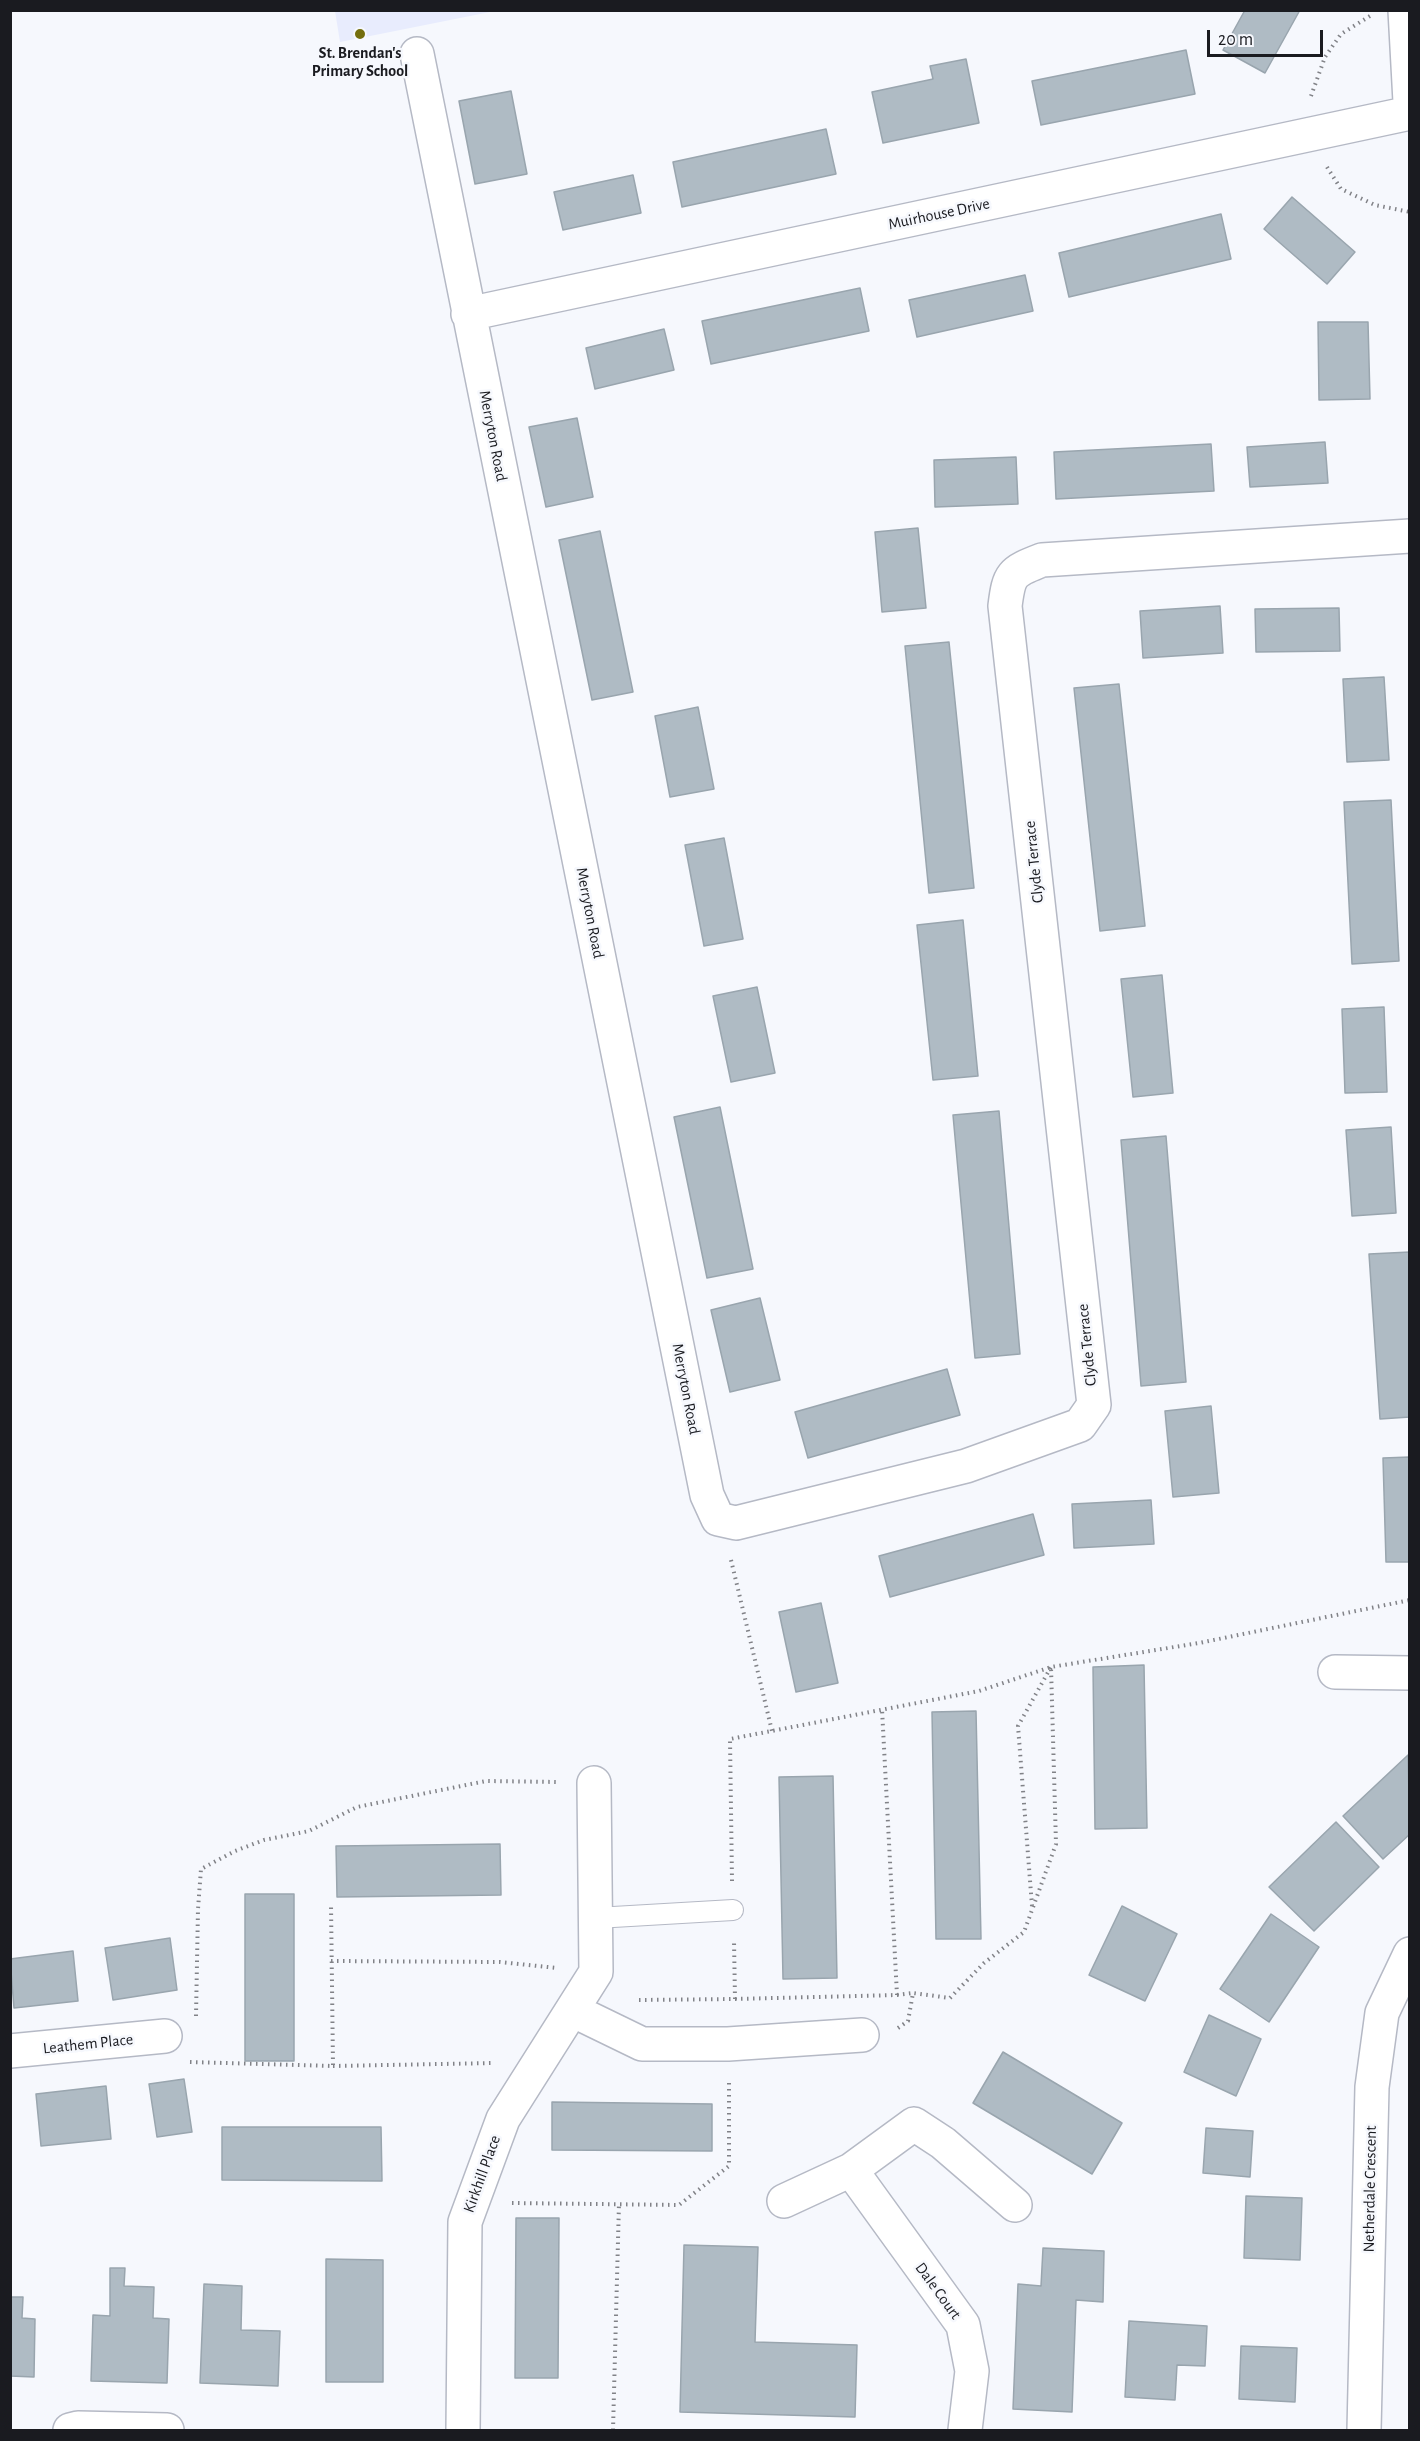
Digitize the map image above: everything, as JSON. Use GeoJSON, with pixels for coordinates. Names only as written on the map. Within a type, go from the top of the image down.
{"type":"FeatureCollection","features":[{"type":"Feature","properties":{"kind":"street"},"geometry":{"type":"LineString","coordinates":[[1405,10],[1410,102]]}},
{"type":"Feature","properties":{"kind":"street","name":"Merryton Road"},"geometry":{"type":"LineString","coordinates":[[417,54],[708,1495],[718,1519]]}},
{"type":"Feature","properties":{"kind":"street","name":"Muirhouse Drive"},"geometry":{"type":"LineString","coordinates":[[468,314],[1410,112]]}},
{"type":"Feature","properties":{"kind":"street","name":"Clyde Terrace"},"geometry":{"type":"LineString","coordinates":[[718,1519],[736,1523],[966,1466],[1080,1425],[1094,1405],[1005,606],[1008,581],[1021,568],[1041,560],[1410,536]]}},
{"type":"Feature","properties":{"kind":"street"},"geometry":{"type":"LineString","coordinates":[[1335,1672],[1410,1673]]}},
{"type":"Feature","properties":{"kind":"street"},"geometry":{"type":"LineString","coordinates":[[594,1783],[596,1918],[585,1989],[642,2044],[728,2044],[862,2035]]}},
{"type":"Feature","properties":{"kind":"street","name":"Netherdale Crescent"},"geometry":{"type":"LineString","coordinates":[[1364,2430],[1372,2087],[1382,2013],[1410,1954]]}},
{"type":"Feature","properties":{"kind":"street","name":"Kirkhill Place"},"geometry":{"type":"LineString","coordinates":[[463,2430],[465,2222],[502,2118],[585,1989]]}},
{"type":"Feature","properties":{"kind":"street","name":"Leathem Place"},"geometry":{"type":"LineString","coordinates":[[10,2051],[178,2044]]}},
{"type":"Feature","properties":{"kind":"street"},"geometry":{"type":"LineString","coordinates":[[784,2200],[851,2170],[914,2124],[943,2143],[1015,2205]]}},
{"type":"Feature","properties":{"kind":"street","name":"Dale Court"},"geometry":{"type":"LineString","coordinates":[[851,2170],[963,2325],[972,2371],[965,2430]]}},
{"type":"Feature","properties":{"kind":"street"},"geometry":{"type":"LineString","coordinates":[[70,2430],[78,2428],[167,2430]]}},
{"type":"Feature","properties":{"kind":"lane"},"geometry":{"type":"LineString","coordinates":[[596,1918],[733,1910]]}},
{"type":"Feature","properties":{"kind":"path"},"geometry":{"type":"LineString","coordinates":[[718,1519],[729,1548],[771,1731]]}},
{"type":"Feature","properties":{"kind":"path"},"geometry":{"type":"LineString","coordinates":[[735,1999],[730,1739],[979,1691],[1051,1667],[1199,1643],[1410,1600]]}},
{"type":"Feature","properties":{"kind":"path"},"geometry":{"type":"LineString","coordinates":[[331,1961],[500,1962],[617,2000],[913,1993],[950,1998],[984,1963],[1024,1932],[1056,1844],[1051,1667]]}},
{"type":"Feature","properties":{"kind":"path"},"geometry":{"type":"LineString","coordinates":[[1033,1909],[1018,1726],[1051,1667]]}},
{"type":"Feature","properties":{"kind":"path"},"geometry":{"type":"LineString","coordinates":[[882,1709],[897,1995]]}},
{"type":"Feature","properties":{"kind":"path"},"geometry":{"type":"LineString","coordinates":[[196,2017],[201,1869],[235,1851],[264,1840],[309,1832],[357,1807],[486,1781],[594,1783]]}},
{"type":"Feature","properties":{"kind":"path"},"geometry":{"type":"LineString","coordinates":[[331,1905],[333,2066]]}},
{"type":"Feature","properties":{"kind":"path"},"geometry":{"type":"LineString","coordinates":[[862,2035],[887,2036],[908,2022],[913,1993]]}},
{"type":"Feature","properties":{"kind":"path"},"geometry":{"type":"LineString","coordinates":[[178,2044],[189,2062],[333,2066],[539,2062]]}},
{"type":"Feature","properties":{"kind":"path"},"geometry":{"type":"LineString","coordinates":[[472,2203],[679,2205],[729,2166],[728,2044]]}},
{"type":"Feature","properties":{"kind":"path"},"geometry":{"type":"LineString","coordinates":[[613,2430],[619,2203]]}},
{"type":"Feature","properties":{"kind":"shaded area","name":"St. Brendan's Primary School"},"geometry":{"type":"Polygon","coordinates":[[[335,10],[495,11],[340,42],[335,10]]]}},
{"type":"Feature","properties":{"kind":"building"},"geometry":{"type":"Polygon","coordinates":[[[1245,10],[1300,10],[1265,73],[1223,50],[1245,10]]]}},
{"type":"Feature","properties":{"kind":"building"},"geometry":{"type":"Polygon","coordinates":[[[1186,50],[1195,94],[1041,125],[1032,81],[1186,50]]]}},
{"type":"Feature","properties":{"kind":"building"},"geometry":{"type":"Polygon","coordinates":[[[966,59],[979,123],[883,143],[872,92],[933,79],[930,66],[966,59]]]}},
{"type":"Feature","properties":{"kind":"building"},"geometry":{"type":"Polygon","coordinates":[[[511,91],[527,174],[475,184],[459,101],[511,91]]]}},
{"type":"Feature","properties":{"kind":"building"},"geometry":{"type":"Polygon","coordinates":[[[826,129],[836,174],[682,207],[673,162],[826,129]]]}},
{"type":"Feature","properties":{"kind":"building"},"geometry":{"type":"Polygon","coordinates":[[[633,175],[641,213],[563,230],[554,192],[633,175]]]}},
{"type":"Feature","properties":{"kind":"building"},"geometry":{"type":"Polygon","coordinates":[[[1292,197],[1355,252],[1327,284],[1264,229],[1292,197]]]}},
{"type":"Feature","properties":{"kind":"building"},"geometry":{"type":"Polygon","coordinates":[[[1221,214],[1231,259],[1069,297],[1059,253],[1221,214]]]}},
{"type":"Feature","properties":{"kind":"building"},"geometry":{"type":"Polygon","coordinates":[[[1025,275],[1033,311],[917,337],[909,300],[1025,275]]]}},
{"type":"Feature","properties":{"kind":"building"},"geometry":{"type":"Polygon","coordinates":[[[860,288],[869,331],[711,364],[702,321],[860,288]]]}},
{"type":"Feature","properties":{"kind":"building"},"geometry":{"type":"Polygon","coordinates":[[[1318,322],[1368,322],[1370,399],[1319,400],[1318,322]]]}},
{"type":"Feature","properties":{"kind":"building"},"geometry":{"type":"Polygon","coordinates":[[[664,329],[674,370],[595,389],[586,348],[664,329]]]}},
{"type":"Feature","properties":{"kind":"building"},"geometry":{"type":"Polygon","coordinates":[[[577,418],[593,497],[546,507],[529,427],[577,418]]]}},
{"type":"Feature","properties":{"kind":"building"},"geometry":{"type":"Polygon","coordinates":[[[1325,442],[1328,483],[1250,487],[1247,447],[1325,442]]]}},
{"type":"Feature","properties":{"kind":"building"},"geometry":{"type":"Polygon","coordinates":[[[1211,444],[1214,491],[1056,499],[1054,452],[1211,444]]]}},
{"type":"Feature","properties":{"kind":"building"},"geometry":{"type":"Polygon","coordinates":[[[1016,457],[1018,504],[935,507],[934,460],[1016,457]]]}},
{"type":"Feature","properties":{"kind":"building"},"geometry":{"type":"Polygon","coordinates":[[[918,528],[926,608],[882,612],[875,532],[918,528]]]}},
{"type":"Feature","properties":{"kind":"building"},"geometry":{"type":"Polygon","coordinates":[[[600,531],[633,692],[592,700],[559,540],[600,531]]]}},
{"type":"Feature","properties":{"kind":"building"},"geometry":{"type":"Polygon","coordinates":[[[1220,606],[1223,653],[1143,658],[1140,611],[1220,606]]]}},
{"type":"Feature","properties":{"kind":"building"},"geometry":{"type":"Polygon","coordinates":[[[1339,608],[1340,651],[1256,652],[1255,609],[1339,608]]]}},
{"type":"Feature","properties":{"kind":"building"},"geometry":{"type":"Polygon","coordinates":[[[949,642],[974,888],[929,893],[905,646],[949,642]]]}},
{"type":"Feature","properties":{"kind":"building"},"geometry":{"type":"Polygon","coordinates":[[[1384,677],[1389,760],[1347,762],[1343,679],[1384,677]]]}},
{"type":"Feature","properties":{"kind":"building"},"geometry":{"type":"Polygon","coordinates":[[[1119,684],[1145,926],[1100,931],[1074,688],[1119,684]]]}},
{"type":"Feature","properties":{"kind":"building"},"geometry":{"type":"Polygon","coordinates":[[[698,707],[714,789],[670,797],[655,716],[698,707]]]}},
{"type":"Feature","properties":{"kind":"building"},"geometry":{"type":"Polygon","coordinates":[[[1391,800],[1399,961],[1352,964],[1344,802],[1391,800]]]}},
{"type":"Feature","properties":{"kind":"building"},"geometry":{"type":"Polygon","coordinates":[[[724,838],[743,939],[704,946],[685,845],[724,838]]]}},
{"type":"Feature","properties":{"kind":"building"},"geometry":{"type":"Polygon","coordinates":[[[963,920],[978,1076],[933,1080],[917,925],[963,920]]]}},
{"type":"Feature","properties":{"kind":"building"},"geometry":{"type":"Polygon","coordinates":[[[1162,975],[1173,1093],[1133,1097],[1121,979],[1162,975]]]}},
{"type":"Feature","properties":{"kind":"building"},"geometry":{"type":"Polygon","coordinates":[[[757,987],[775,1073],[731,1082],[713,996],[757,987]]]}},
{"type":"Feature","properties":{"kind":"building"},"geometry":{"type":"Polygon","coordinates":[[[1384,1007],[1387,1092],[1345,1093],[1342,1009],[1384,1007]]]}},
{"type":"Feature","properties":{"kind":"building"},"geometry":{"type":"Polygon","coordinates":[[[720,1107],[753,1269],[707,1278],[674,1117],[720,1107]]]}},
{"type":"Feature","properties":{"kind":"building"},"geometry":{"type":"Polygon","coordinates":[[[999,1111],[1020,1354],[975,1358],[953,1115],[999,1111]]]}},
{"type":"Feature","properties":{"kind":"building"},"geometry":{"type":"Polygon","coordinates":[[[1391,1127],[1396,1213],[1352,1216],[1346,1130],[1391,1127]]]}},
{"type":"Feature","properties":{"kind":"building"},"geometry":{"type":"Polygon","coordinates":[[[1166,1136],[1186,1382],[1141,1386],[1121,1140],[1166,1136]]]}},
{"type":"Feature","properties":{"kind":"building"},"geometry":{"type":"Polygon","coordinates":[[[1410,1252],[1410,1417],[1380,1419],[1369,1254],[1410,1252]]]}},
{"type":"Feature","properties":{"kind":"building"},"geometry":{"type":"Polygon","coordinates":[[[760,1298],[780,1380],[730,1392],[711,1310],[760,1298]]]}},
{"type":"Feature","properties":{"kind":"building"},"geometry":{"type":"Polygon","coordinates":[[[947,1369],[960,1415],[808,1458],[795,1412],[947,1369]]]}},
{"type":"Feature","properties":{"kind":"building"},"geometry":{"type":"Polygon","coordinates":[[[1211,1406],[1219,1493],[1173,1497],[1165,1411],[1211,1406]]]}},
{"type":"Feature","properties":{"kind":"building"},"geometry":{"type":"Polygon","coordinates":[[[1410,1457],[1410,1562],[1386,1562],[1383,1458],[1410,1457]]]}},
{"type":"Feature","properties":{"kind":"building"},"geometry":{"type":"Polygon","coordinates":[[[1151,1500],[1154,1544],[1074,1548],[1072,1504],[1151,1500]]]}},
{"type":"Feature","properties":{"kind":"building"},"geometry":{"type":"Polygon","coordinates":[[[1033,1514],[1044,1555],[890,1597],[879,1556],[1033,1514]]]}},
{"type":"Feature","properties":{"kind":"building"},"geometry":{"type":"Polygon","coordinates":[[[821,1603],[838,1683],[796,1692],[779,1612],[821,1603]]]}},
{"type":"Feature","properties":{"kind":"building"},"geometry":{"type":"Polygon","coordinates":[[[1144,1665],[1147,1828],[1095,1829],[1093,1667],[1144,1665]]]}},
{"type":"Feature","properties":{"kind":"building"},"geometry":{"type":"Polygon","coordinates":[[[976,1711],[981,1939],[936,1939],[932,1712],[976,1711]]]}},
{"type":"Feature","properties":{"kind":"building"},"geometry":{"type":"Polygon","coordinates":[[[1408,1755],[1410,1834],[1383,1859],[1343,1816],[1408,1755]]]}},
{"type":"Feature","properties":{"kind":"building"},"geometry":{"type":"Polygon","coordinates":[[[833,1776],[837,1978],[783,1979],[779,1777],[833,1776]]]}},
{"type":"Feature","properties":{"kind":"building"},"geometry":{"type":"Polygon","coordinates":[[[1336,1822],[1379,1867],[1314,1931],[1269,1887],[1336,1822]]]}},
{"type":"Feature","properties":{"kind":"building"},"geometry":{"type":"Polygon","coordinates":[[[500,1844],[501,1895],[337,1897],[336,1846],[500,1844]]]}},
{"type":"Feature","properties":{"kind":"building"},"geometry":{"type":"Polygon","coordinates":[[[245,1894],[294,1894],[294,2061],[245,2061],[245,1894]]]}},
{"type":"Feature","properties":{"kind":"building"},"geometry":{"type":"Polygon","coordinates":[[[1122,1906],[1177,1934],[1145,2001],[1089,1975],[1122,1906]]]}},
{"type":"Feature","properties":{"kind":"building"},"geometry":{"type":"Polygon","coordinates":[[[1271,1914],[1319,1947],[1269,2022],[1220,1989],[1271,1914]]]}},
{"type":"Feature","properties":{"kind":"building"},"geometry":{"type":"Polygon","coordinates":[[[170,1938],[177,1990],[113,2000],[105,1948],[170,1938]]]}},
{"type":"Feature","properties":{"kind":"building"},"geometry":{"type":"Polygon","coordinates":[[[73,1951],[78,2001],[14,2008],[10,1959],[73,1951]]]}},
{"type":"Feature","properties":{"kind":"building"},"geometry":{"type":"Polygon","coordinates":[[[1209,2015],[1261,2039],[1236,2096],[1184,2072],[1209,2015]]]}},
{"type":"Feature","properties":{"kind":"building"},"geometry":{"type":"Polygon","coordinates":[[[1003,2052],[1122,2123],[1092,2174],[973,2103],[1003,2052]]]}},
{"type":"Feature","properties":{"kind":"building"},"geometry":{"type":"Polygon","coordinates":[[[184,2079],[192,2132],[157,2137],[149,2084],[184,2079]]]}},
{"type":"Feature","properties":{"kind":"building"},"geometry":{"type":"Polygon","coordinates":[[[106,2086],[111,2139],[41,2146],[36,2094],[106,2086]]]}},
{"type":"Feature","properties":{"kind":"building"},"geometry":{"type":"Polygon","coordinates":[[[552,2102],[712,2104],[712,2151],[552,2150],[552,2102]]]}},
{"type":"Feature","properties":{"kind":"building"},"geometry":{"type":"Polygon","coordinates":[[[222,2127],[381,2127],[382,2181],[222,2180],[222,2127]]]}},
{"type":"Feature","properties":{"kind":"building"},"geometry":{"type":"Polygon","coordinates":[[[1206,2128],[1253,2131],[1250,2177],[1203,2173],[1206,2128]]]}},
{"type":"Feature","properties":{"kind":"building"},"geometry":{"type":"Polygon","coordinates":[[[1246,2196],[1302,2198],[1300,2260],[1244,2258],[1246,2196]]]}},
{"type":"Feature","properties":{"kind":"building"},"geometry":{"type":"Polygon","coordinates":[[[516,2218],[559,2218],[558,2378],[515,2378],[516,2218]]]}},
{"type":"Feature","properties":{"kind":"building"},"geometry":{"type":"Polygon","coordinates":[[[684,2245],[758,2247],[755,2342],[857,2345],[855,2417],[680,2412],[684,2245]]]}},
{"type":"Feature","properties":{"kind":"building"},"geometry":{"type":"Polygon","coordinates":[[[1043,2248],[1104,2251],[1103,2302],[1076,2300],[1072,2412],[1013,2409],[1018,2284],[1041,2286],[1043,2248]]]}},
{"type":"Feature","properties":{"kind":"building"},"geometry":{"type":"Polygon","coordinates":[[[326,2259],[383,2260],[383,2382],[326,2382],[326,2259]]]}},
{"type":"Feature","properties":{"kind":"building"},"geometry":{"type":"Polygon","coordinates":[[[110,2268],[125,2268],[124,2286],[154,2287],[153,2318],[169,2319],[167,2383],[91,2381],[93,2315],[110,2316],[110,2268]]]}},
{"type":"Feature","properties":{"kind":"building"},"geometry":{"type":"Polygon","coordinates":[[[204,2284],[242,2286],[241,2330],[280,2331],[278,2386],[200,2383],[204,2284]]]}},
{"type":"Feature","properties":{"kind":"building"},"geometry":{"type":"Polygon","coordinates":[[[10,2297],[23,2297],[22,2318],[35,2319],[34,2377],[10,2376],[10,2297]]]}},
{"type":"Feature","properties":{"kind":"building"},"geometry":{"type":"Polygon","coordinates":[[[1129,2321],[1207,2326],[1205,2366],[1177,2365],[1175,2400],[1125,2397],[1129,2321]]]}},
{"type":"Feature","properties":{"kind":"building"},"geometry":{"type":"Polygon","coordinates":[[[1241,2346],[1297,2348],[1295,2402],[1239,2399],[1241,2346]]]}},
{"type":"Feature","properties":{"kind":"place","name":"St. Brendan's Primary School"},"geometry":{"type":"Point","coordinates":[360,34]}}]}
